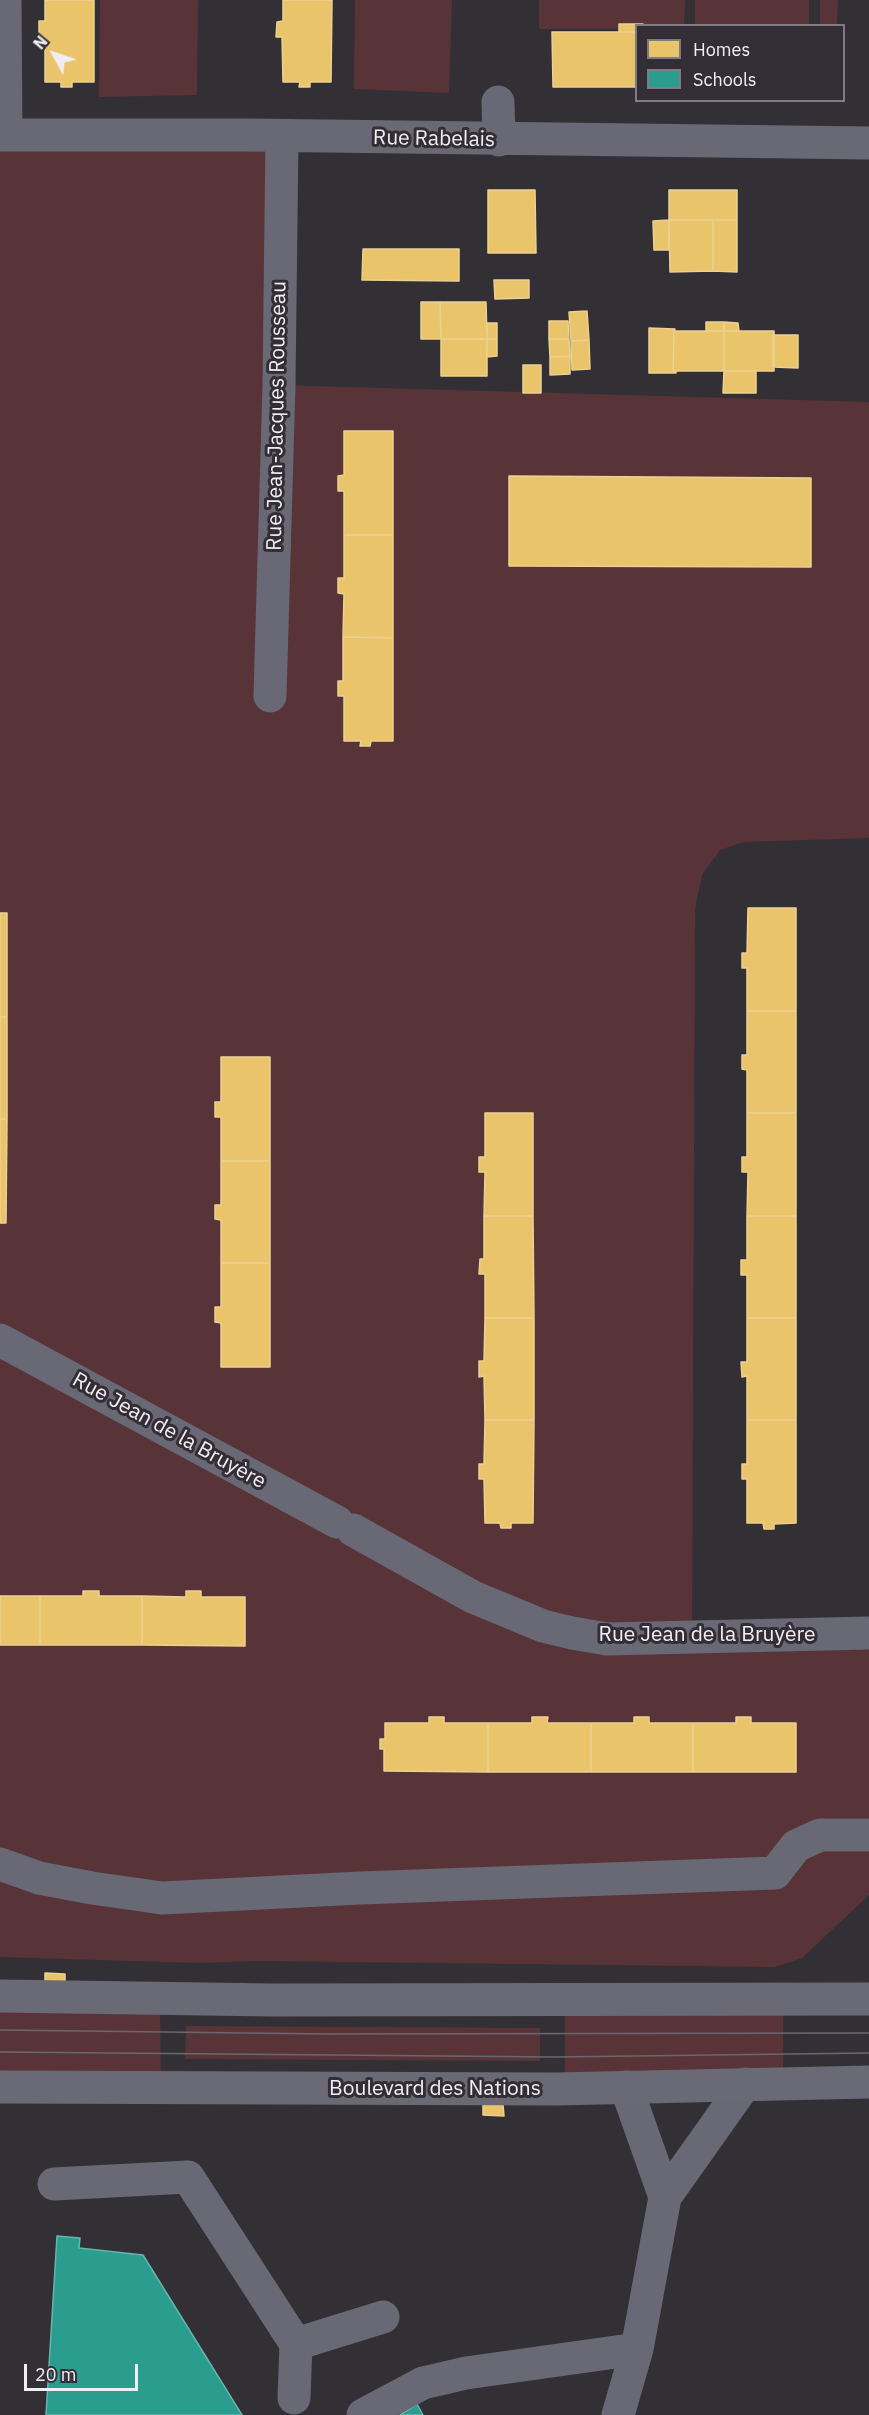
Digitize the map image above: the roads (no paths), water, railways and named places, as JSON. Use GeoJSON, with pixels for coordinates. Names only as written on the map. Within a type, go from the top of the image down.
{"type":"FeatureCollection","features":[{"type":"Feature","properties":{"kind":"main road"},"geometry":{"type":"LineString","coordinates":[[0,1996],[273,2000],[869,1999]]}},
{"type":"Feature","properties":{"kind":"main road","name":"Boulevard des Nations"},"geometry":{"type":"LineString","coordinates":[[0,2087],[532,2089],[869,2082]]}},
{"type":"Feature","properties":{"kind":"street"},"geometry":{"type":"LineString","coordinates":[[3,135],[5,0]]}},
{"type":"Feature","properties":{"kind":"street"},"geometry":{"type":"LineString","coordinates":[[498,102],[499,140]]}},
{"type":"Feature","properties":{"kind":"street","name":"Rue Rabelais"},"geometry":{"type":"LineString","coordinates":[[3,135],[869,143]]}},
{"type":"Feature","properties":{"kind":"street","name":"Rue Jean-Jacques Rousseau"},"geometry":{"type":"LineString","coordinates":[[270,696],[279,385],[282,136]]}},
{"type":"Feature","properties":{"kind":"street","name":"Rue Jean de la Bruyère"},"geometry":{"type":"LineString","coordinates":[[0,1340],[473,1597],[543,1626],[607,1639],[869,1633]]}},
{"type":"Feature","properties":{"kind":"street"},"geometry":{"type":"LineString","coordinates":[[0,1864],[39,1878],[162,1898],[360,1888],[775,1873],[796,1846],[820,1835],[869,1835]]}},
{"type":"Feature","properties":{"kind":"street"},"geometry":{"type":"LineString","coordinates":[[618,2415],[637,2349],[665,2197],[746,2084]]}},
{"type":"Feature","properties":{"kind":"street"},"geometry":{"type":"LineString","coordinates":[[626,2087],[665,2197]]}},
{"type":"Feature","properties":{"kind":"street"},"geometry":{"type":"LineString","coordinates":[[54,2184],[188,2177],[296,2344],[294,2398]]}},
{"type":"Feature","properties":{"kind":"street"},"geometry":{"type":"LineString","coordinates":[[296,2344],[383,2317]]}},
{"type":"Feature","properties":{"kind":"street"},"geometry":{"type":"LineString","coordinates":[[363,2415],[423,2383],[466,2373],[637,2349]]}},
{"type":"Feature","properties":{"kind":"tram line"},"geometry":{"type":"LineString","coordinates":[[0,2030],[329,2034],[869,2033]]}},
{"type":"Feature","properties":{"kind":"tram line"},"geometry":{"type":"LineString","coordinates":[[0,2052],[555,2057],[869,2053]]}}]}
